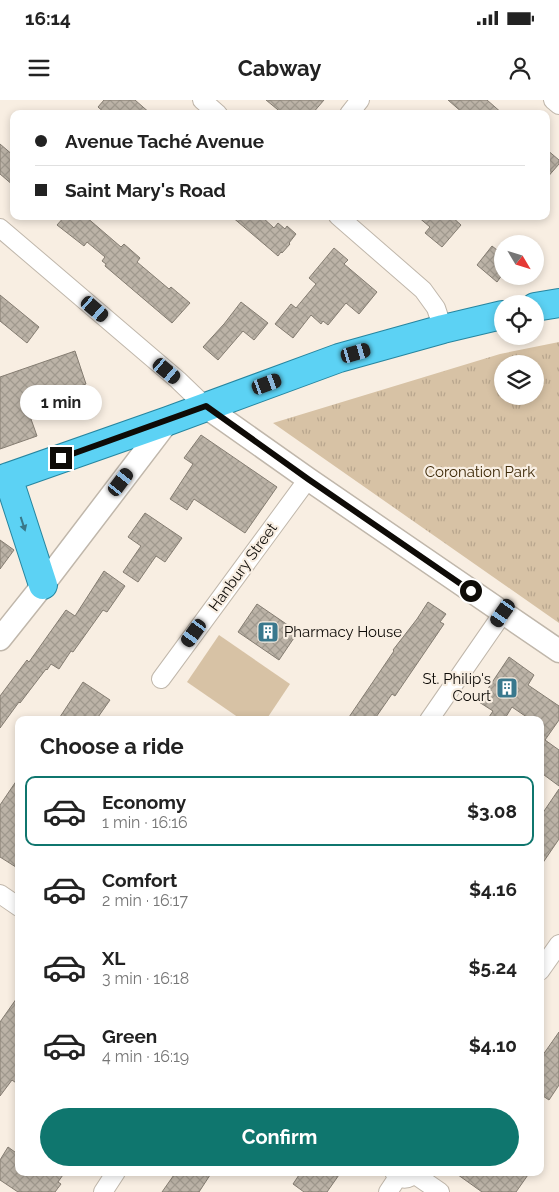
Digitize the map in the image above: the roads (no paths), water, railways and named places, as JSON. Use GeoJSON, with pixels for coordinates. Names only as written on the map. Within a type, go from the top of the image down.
{"type":"FeatureCollection","features":[{"type":"Feature","properties":{"kind":"highway"},"geometry":{"type":"LineString","coordinates":[[544,306],[559,303]]}},
{"type":"Feature","properties":{"kind":"highway"},"geometry":{"type":"LineString","coordinates":[[43,585],[4,479],[339,358],[494,317]]}},
{"type":"Feature","properties":{"kind":"street"},"geometry":{"type":"LineString","coordinates":[[202,100],[213,110]]}},
{"type":"Feature","properties":{"kind":"street"},"geometry":{"type":"LineString","coordinates":[[352,110],[360,100]]}},
{"type":"Feature","properties":{"kind":"street"},"geometry":{"type":"LineString","coordinates":[[553,100],[559,105]]}},
{"type":"Feature","properties":{"kind":"street"},"geometry":{"type":"LineString","coordinates":[[343,220],[423,290],[436,308],[443,329]]}},
{"type":"Feature","properties":{"kind":"street"},"geometry":{"type":"LineString","coordinates":[[0,228],[206,406],[308,479],[559,651]]}},
{"type":"Feature","properties":{"kind":"street"},"geometry":{"type":"LineString","coordinates":[[0,639],[168,421]]}},
{"type":"Feature","properties":{"kind":"street","name":"Hanbury Street"},"geometry":{"type":"LineString","coordinates":[[160,679],[308,479]]}},
{"type":"Feature","properties":{"kind":"street"},"geometry":{"type":"LineString","coordinates":[[432,716],[503,613]]}},
{"type":"Feature","properties":{"kind":"street"},"geometry":{"type":"LineString","coordinates":[[0,894],[15,904]]}},
{"type":"Feature","properties":{"kind":"street"},"geometry":{"type":"LineString","coordinates":[[544,965],[559,944]]}},
{"type":"Feature","properties":{"kind":"street"},"geometry":{"type":"LineString","coordinates":[[103,1192],[113,1176]]}},
{"type":"Feature","properties":{"kind":"street"},"geometry":{"type":"LineString","coordinates":[[388,1192],[403,1176]]}},
{"type":"Feature","properties":{"kind":"street"},"geometry":{"type":"LineString","coordinates":[[409,1176],[440,1192]]}},
{"type":"Feature","properties":{"kind":"place","name":"Pharmacy House"},"geometry":{"type":"Point","coordinates":[268,632]}},
{"type":"Feature","properties":{"kind":"place","name":"St. Philip's Court"},"geometry":{"type":"Point","coordinates":[507,688]}},
{"type":"Feature","properties":{"kind":"park label","name":"Coronation Park"},"geometry":{"type":"Point","coordinates":[480,472]}}]}
